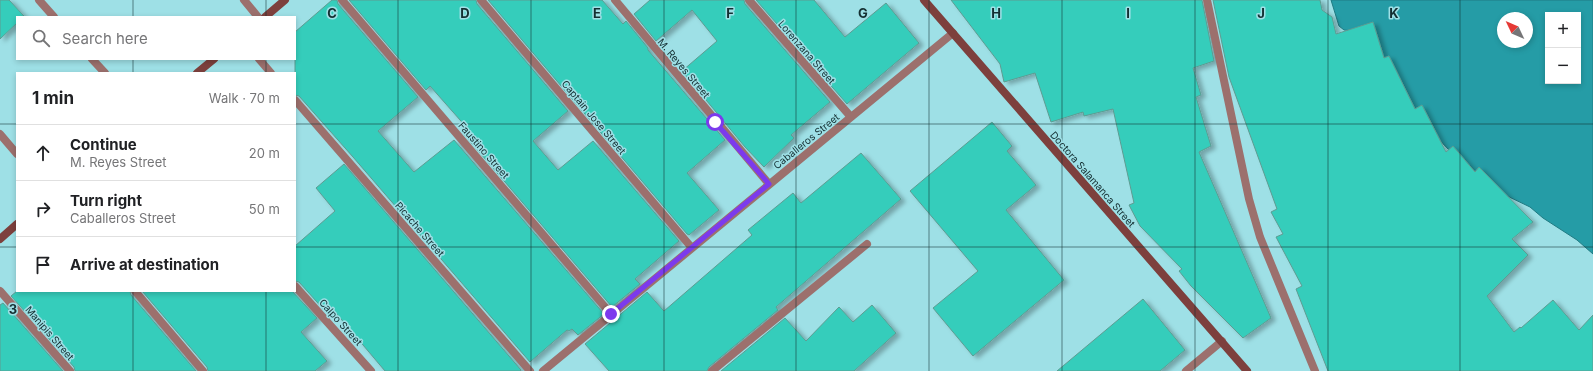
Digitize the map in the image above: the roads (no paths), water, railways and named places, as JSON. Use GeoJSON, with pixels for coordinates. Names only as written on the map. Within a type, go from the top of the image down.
{"type":"FeatureCollection","features":[{"type":"Feature","properties":{"kind":"main road"},"geometry":{"type":"LineString","coordinates":[[266,16],[285,0]]}},
{"type":"Feature","properties":{"kind":"main road","name":"Doctora Salamanca Street"},"geometry":{"type":"LineString","coordinates":[[924,0],[1247,371]]}},
{"type":"Feature","properties":{"kind":"main road"},"geometry":{"type":"LineString","coordinates":[[198,72],[213,60]]}},
{"type":"Feature","properties":{"kind":"main road"},"geometry":{"type":"LineString","coordinates":[[0,239],[16,225]]}},
{"type":"Feature","properties":{"kind":"street"},"geometry":{"type":"LineString","coordinates":[[39,0],[53,16]]}},
{"type":"Feature","properties":{"kind":"street"},"geometry":{"type":"LineString","coordinates":[[244,0],[257,16]]}},
{"type":"Feature","properties":{"kind":"street","name":"Faustino Street"},"geometry":{"type":"LineString","coordinates":[[342,0],[611,314]]}},
{"type":"Feature","properties":{"kind":"street","name":"Captain Jose Street"},"geometry":{"type":"LineString","coordinates":[[481,0],[692,248]]}},
{"type":"Feature","properties":{"kind":"street","name":"M. Reyes Street"},"geometry":{"type":"LineString","coordinates":[[615,0],[769,184]]}},
{"type":"Feature","properties":{"kind":"street","name":"Lorenzana Street"},"geometry":{"type":"LineString","coordinates":[[749,0],[850,117]]}},
{"type":"Feature","properties":{"kind":"street"},"geometry":{"type":"LineString","coordinates":[[1207,0],[1249,199],[1260,237],[1315,371]]}},
{"type":"Feature","properties":{"kind":"street","name":"Caballeros Street"},"geometry":{"type":"LineString","coordinates":[[543,371],[953,33]]}},
{"type":"Feature","properties":{"kind":"street"},"geometry":{"type":"LineString","coordinates":[[93,60],[103,72]]}},
{"type":"Feature","properties":{"kind":"street"},"geometry":{"type":"LineString","coordinates":[[260,60],[270,72]]}},
{"type":"Feature","properties":{"kind":"street","name":"Picache Street"},"geometry":{"type":"LineString","coordinates":[[296,101],[530,371]]}},
{"type":"Feature","properties":{"kind":"street"},"geometry":{"type":"LineString","coordinates":[[0,134],[16,153]]}},
{"type":"Feature","properties":{"kind":"street"},"geometry":{"type":"LineString","coordinates":[[712,371],[867,244]]}},
{"type":"Feature","properties":{"kind":"street","name":"Calpo Street"},"geometry":{"type":"LineString","coordinates":[[296,287],[371,371]]}},
{"type":"Feature","properties":{"kind":"street","name":"Manipis Street"},"geometry":{"type":"LineString","coordinates":[[0,291],[70,371]]}},
{"type":"Feature","properties":{"kind":"street"},"geometry":{"type":"LineString","coordinates":[[136,292],[203,371]]}},
{"type":"Feature","properties":{"kind":"street"},"geometry":{"type":"LineString","coordinates":[[1186,371],[1222,341]]}},
{"type":"Feature","properties":{"kind":"water"},"geometry":{"type":"Polygon","coordinates":[[[1331,0],[1593,0],[1593,254],[1577,240],[1543,218],[1530,207],[1503,194],[1491,186],[1468,164],[1450,151],[1430,130],[1353,31],[1344,30],[1339,26],[1331,0]]]}}]}
